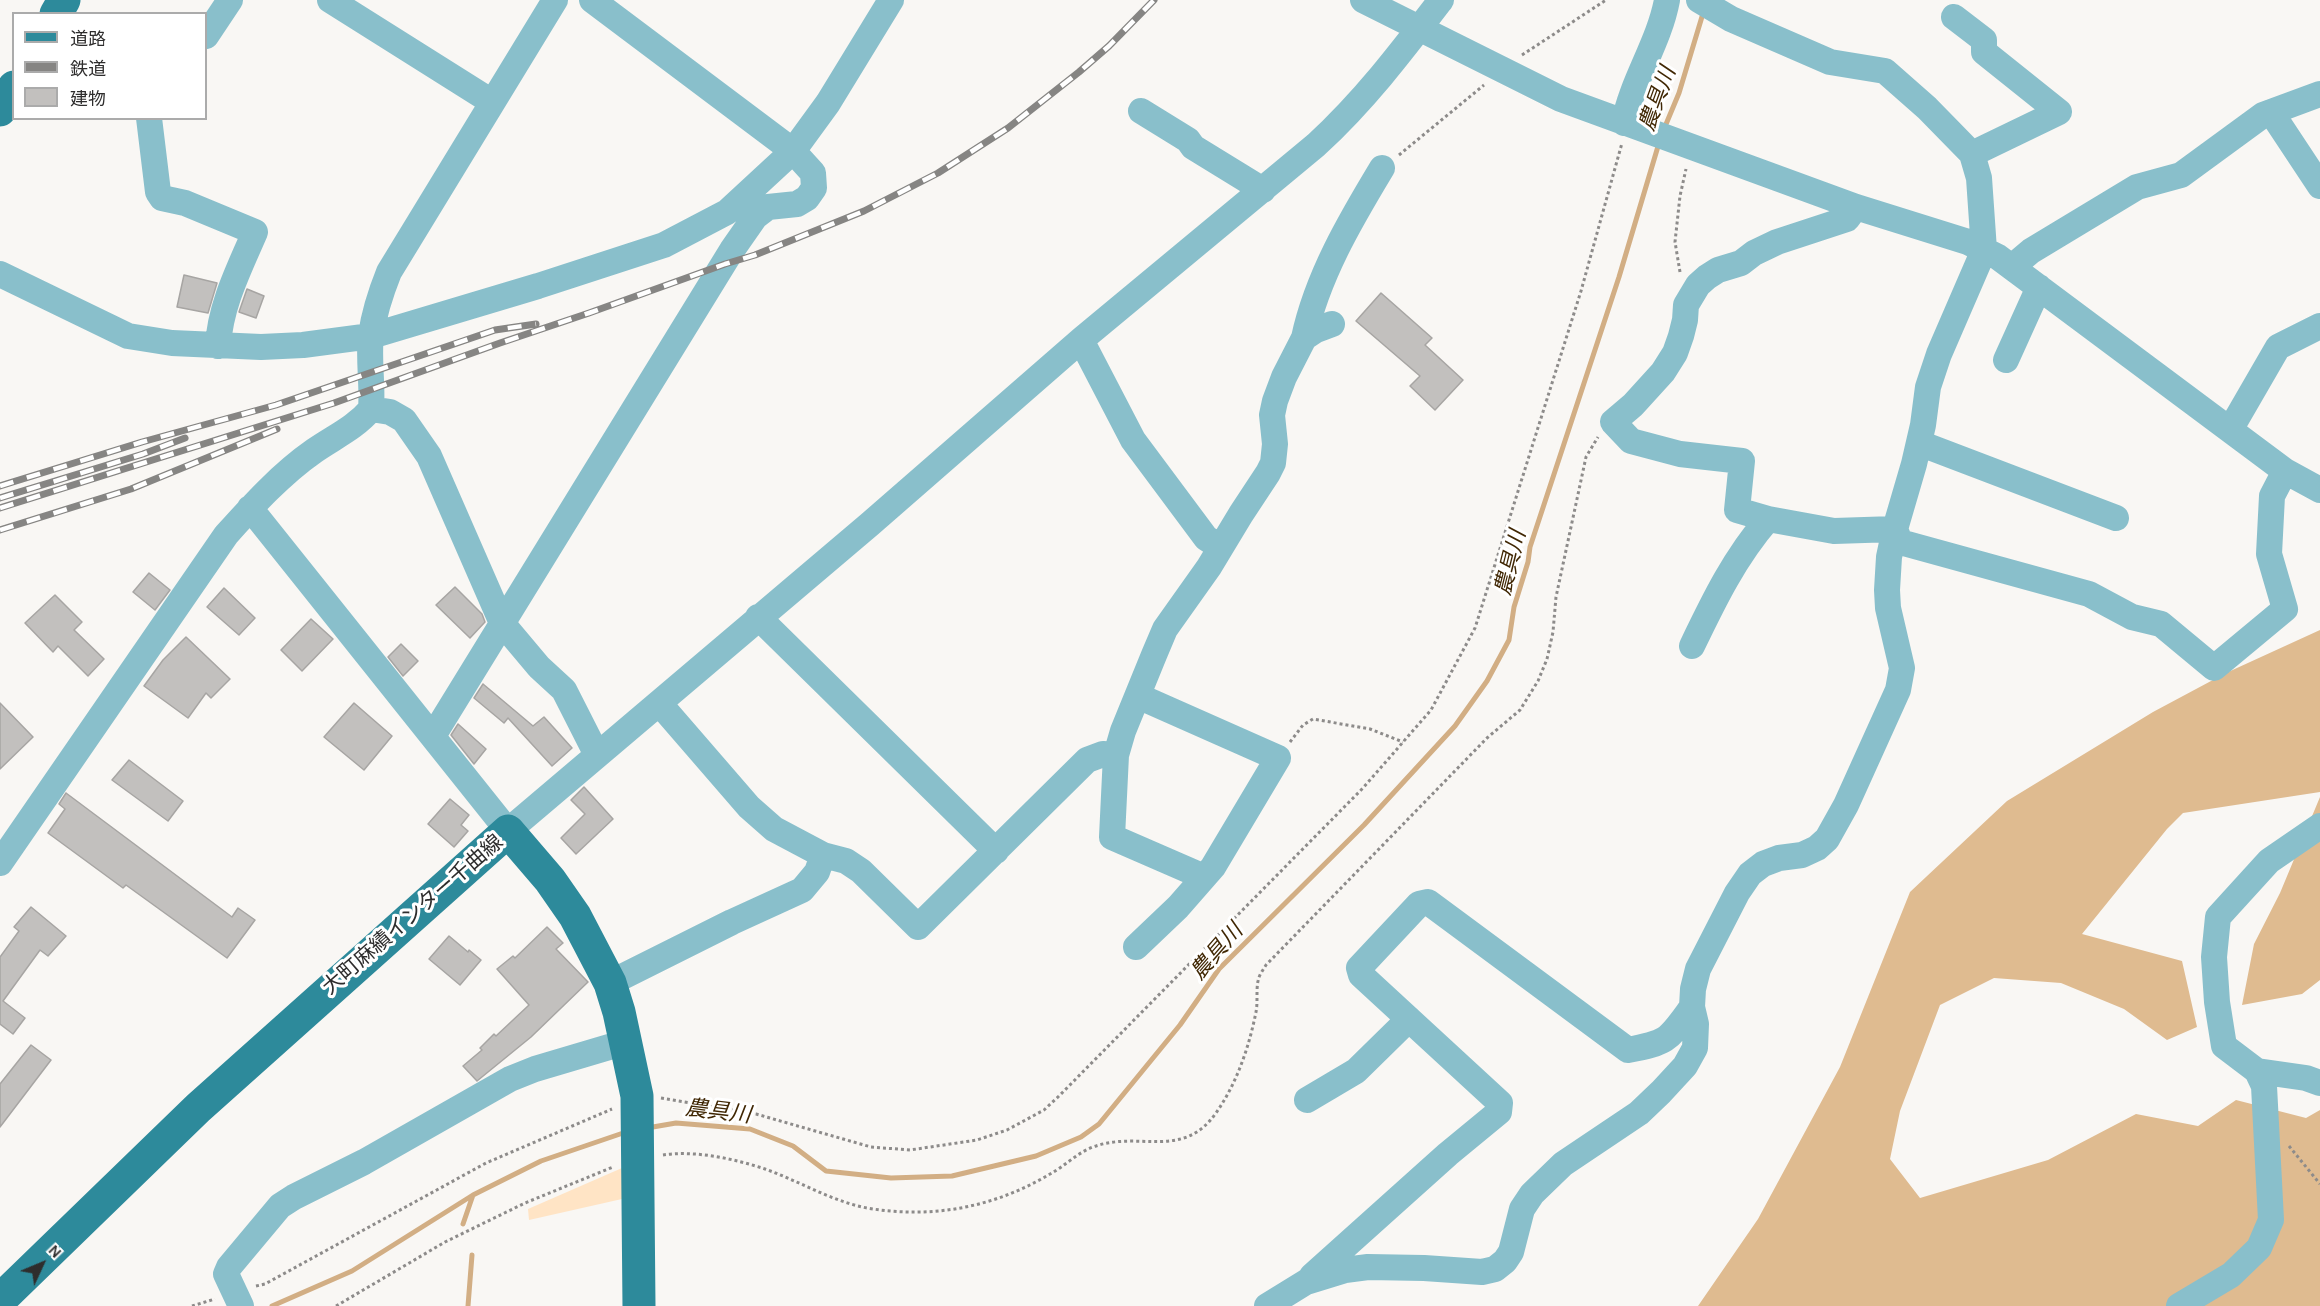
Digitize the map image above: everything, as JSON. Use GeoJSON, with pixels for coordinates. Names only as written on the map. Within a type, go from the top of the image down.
{"type":"FeatureCollection","features":[{"type":"Feature","properties":{"kind":"main road"},"geometry":{"type":"LineString","coordinates":[[0,110],[12,90]]}},
{"type":"Feature","properties":{"kind":"main road","name":"大町麻績インター千曲線"},"geometry":{"type":"LineString","coordinates":[[0,1300],[198,1108],[508,831],[550,880],[576,916],[610,983],[626,1042],[637,1103],[639,1306]]}},
{"type":"Feature","properties":{"kind":"street"},"geometry":{"type":"LineString","coordinates":[[207,34],[230,0]]}},
{"type":"Feature","properties":{"kind":"street"},"geometry":{"type":"LineString","coordinates":[[330,0],[367,11],[492,102]]}},
{"type":"Feature","properties":{"kind":"street"},"geometry":{"type":"LineString","coordinates":[[1,859],[226,535],[250,508],[293,467],[350,429],[371,409],[373,389],[371,336],[380,293],[389,272],[555,0]]}},
{"type":"Feature","properties":{"kind":"street"},"geometry":{"type":"LineString","coordinates":[[433,736],[732,250],[755,217],[768,207],[797,204],[807,198],[814,188],[813,173],[793,151],[592,0]]}},
{"type":"Feature","properties":{"kind":"street"},"geometry":{"type":"LineString","coordinates":[[0,274],[128,336],[151,341],[218,346],[303,345],[371,336],[664,245],[727,212],[793,151],[828,103],[891,0]]}},
{"type":"Feature","properties":{"kind":"street"},"geometry":{"type":"LineString","coordinates":[[1363,0],[1561,99],[1856,207],[1948,235],[1984,250],[2012,267],[2285,471],[2320,489]]}},
{"type":"Feature","properties":{"kind":"street"},"geometry":{"type":"LineString","coordinates":[[250,508],[508,831],[870,524],[1081,340],[1342,122],[1388,69],[1441,0]]}},
{"type":"Feature","properties":{"kind":"street"},"geometry":{"type":"LineString","coordinates":[[1628,125],[1627,106],[1657,33],[1667,0]]}},
{"type":"Feature","properties":{"kind":"street"},"geometry":{"type":"LineString","coordinates":[[1306,1282],[1328,1274],[1368,1267],[1482,1272],[1496,1269],[1511,1252],[1522,1209],[1549,1175],[1639,1113],[1685,1066],[1695,1048],[1696,1024],[1692,1007],[1693,989],[1698,969],[1737,893],[1750,874],[1763,864],[1779,858],[1802,855],[1817,848],[1827,839],[1846,806],[1898,690],[1902,668],[1892,630],[1887,590],[1889,557],[1919,442],[1928,387],[1939,354],[1984,250],[1978,178],[1972,154],[1927,108],[1885,71],[1830,62],[1730,11],[1699,0]]}},
{"type":"Feature","properties":{"kind":"street"},"geometry":{"type":"LineString","coordinates":[[1954,17],[1984,40],[1984,52],[2059,112],[1972,154]]}},
{"type":"Feature","properties":{"kind":"street"},"geometry":{"type":"LineString","coordinates":[[2012,267],[2031,251],[2138,187],[2181,175],[2263,115],[2320,94]]}},
{"type":"Feature","properties":{"kind":"street"},"geometry":{"type":"LineString","coordinates":[[1142,111],[1188,140],[1193,147],[1263,190]]}},
{"type":"Feature","properties":{"kind":"street"},"geometry":{"type":"LineString","coordinates":[[2271,112],[2320,186]]}},
{"type":"Feature","properties":{"kind":"street"},"geometry":{"type":"LineString","coordinates":[[149,120],[158,192],[162,198],[185,203],[255,232],[224,310],[219,328],[218,346]]}},
{"type":"Feature","properties":{"kind":"street"},"geometry":{"type":"LineString","coordinates":[[1204,877],[1112,837],[1116,755],[1123,731],[1165,629],[1209,567],[1268,474],[1275,444],[1272,415],[1275,401],[1284,377],[1304,338],[1317,296],[1349,223],[1382,168]]}},
{"type":"Feature","properties":{"kind":"street"},"geometry":{"type":"LineString","coordinates":[[1856,207],[1847,219],[1777,242],[1754,253],[1741,263],[1718,270],[1698,285],[1686,305],[1685,320],[1675,353],[1647,391],[1613,422],[1631,441],[1680,454],[1742,461],[1737,510],[1768,519],[1834,531],[1895,529]]}},
{"type":"Feature","properties":{"kind":"street"},"geometry":{"type":"LineString","coordinates":[[2006,360],[2039,287]]}},
{"type":"Feature","properties":{"kind":"street"},"geometry":{"type":"LineString","coordinates":[[1304,338],[1332,324]]}},
{"type":"Feature","properties":{"kind":"street"},"geometry":{"type":"LineString","coordinates":[[2230,430],[2278,347],[2320,326]]}},
{"type":"Feature","properties":{"kind":"street"},"geometry":{"type":"LineString","coordinates":[[1081,340],[1132,440],[1206,538],[1220,547]]}},
{"type":"Feature","properties":{"kind":"street"},"geometry":{"type":"LineString","coordinates":[[371,409],[390,412],[404,420],[429,456],[502,623],[539,667],[564,690],[597,755]]}},
{"type":"Feature","properties":{"kind":"street"},"geometry":{"type":"LineString","coordinates":[[1919,442],[2116,518]]}},
{"type":"Feature","properties":{"kind":"street"},"geometry":{"type":"LineString","coordinates":[[1895,529],[1900,542],[2089,594],[2132,616],[2161,624],[2214,668],[2285,609],[2269,554],[2271,496],[2285,471]]}},
{"type":"Feature","properties":{"kind":"street"},"geometry":{"type":"LineString","coordinates":[[1692,646],[1730,571],[1748,543],[1768,519]]}},
{"type":"Feature","properties":{"kind":"street"},"geometry":{"type":"LineString","coordinates":[[758,617],[996,851]]}},
{"type":"Feature","properties":{"kind":"street"},"geometry":{"type":"LineString","coordinates":[[1136,947],[1178,907],[1213,867],[1278,758],[1138,696]]}},
{"type":"Feature","properties":{"kind":"street"},"geometry":{"type":"LineString","coordinates":[[659,703],[749,807],[774,829],[823,855],[846,861],[861,871],[918,927],[1087,760],[1103,754],[1116,755]]}},
{"type":"Feature","properties":{"kind":"street"},"geometry":{"type":"LineString","coordinates":[[2179,1306],[2231,1275],[2259,1248],[2271,1220],[2264,1086],[2257,1071],[2224,1046],[2217,1002],[2214,957],[2218,917],[2269,861],[2320,826]]}},
{"type":"Feature","properties":{"kind":"street"},"geometry":{"type":"LineString","coordinates":[[610,983],[802,890],[817,872],[823,855]]}},
{"type":"Feature","properties":{"kind":"street"},"geometry":{"type":"LineString","coordinates":[[1267,1306],[1306,1282],[1448,1154],[1499,1112],[1500,1103],[1361,975],[1359,968],[1419,904],[1428,902],[1628,1050],[1659,1044],[1671,1035],[1692,1007]]}},
{"type":"Feature","properties":{"kind":"street"},"geometry":{"type":"LineString","coordinates":[[1307,1100],[1356,1071],[1409,1019]]}},
{"type":"Feature","properties":{"kind":"street"},"geometry":{"type":"LineString","coordinates":[[237,1299],[226,1274],[229,1267],[280,1206],[364,1162],[510,1079],[535,1069],[626,1042]]}},
{"type":"Feature","properties":{"kind":"street"},"geometry":{"type":"LineString","coordinates":[[2257,1071],[2306,1078],[2320,1083]]}},
{"type":"Feature","properties":{"kind":"path"},"geometry":{"type":"LineString","coordinates":[[237,1299],[486,1163],[637,1103],[756,1114],[871,1147],[910,1150],[977,1140],[1007,1130],[1044,1110],[1363,788],[1431,710],[1475,628],[1581,291],[1628,125]]}},
{"type":"Feature","properties":{"kind":"path"},"geometry":{"type":"LineString","coordinates":[[1686,305],[1675,242],[1688,146]]}},
{"type":"Feature","properties":{"kind":"path"},"geometry":{"type":"LineString","coordinates":[[336,1306],[445,1242],[525,1203],[638,1155],[677,1153],[724,1159],[765,1169],[815,1192],[866,1208],[913,1212],[951,1211],[988,1203],[1048,1175],[1095,1146],[1130,1142],[1174,1142],[1203,1129],[1217,1112],[1244,1060],[1256,1010],[1258,980],[1266,964],[1487,738],[1520,710],[1538,681],[1547,659],[1553,632],[1556,597],[1586,457],[1599,435],[1613,422]]}},
{"type":"Feature","properties":{"kind":"path"},"geometry":{"type":"LineString","coordinates":[[1303,725],[1313,719],[1326,721],[1370,729],[1403,742]]}},
{"type":"Feature","properties":{"kind":"path"},"geometry":{"type":"LineString","coordinates":[[2288,1138],[2289,1146],[2320,1184]]}},
{"type":"Feature","properties":{"kind":"shaded area"},"geometry":{"type":"Polygon","coordinates":[[[2320,630],[2320,792],[2183,813],[2167,829],[2082,934],[2182,961],[2197,1027],[2167,1040],[2124,1009],[2061,983],[1994,978],[1940,1005],[1900,1111],[1890,1159],[1920,1198],[2048,1160],[2136,1114],[2198,1126],[2236,1100],[2306,1118],[2320,1110],[2320,1306],[1698,1306],[1758,1219],[1840,1067],[1910,892],[2007,801],[2153,712],[2226,673],[2320,630]]]}},
{"type":"Feature","properties":{"kind":"shaded area"},"geometry":{"type":"Polygon","coordinates":[[[2320,797],[2320,980],[2302,994],[2242,1005],[2254,944],[2280,893],[2320,797]]]}},
{"type":"Feature","properties":{"kind":"shaded area"},"geometry":{"type":"Polygon","coordinates":[[[622,1168],[622,1199],[529,1220],[528,1209],[622,1168]]]}},
{"type":"Feature","properties":{"kind":"building"},"geometry":{"type":"Polygon","coordinates":[[[184,275],[217,283],[208,313],[177,307],[184,275]]]}},
{"type":"Feature","properties":{"kind":"building"},"geometry":{"type":"Polygon","coordinates":[[[247,289],[264,296],[256,318],[239,312],[247,289]]]}},
{"type":"Feature","properties":{"kind":"building"},"geometry":{"type":"Polygon","coordinates":[[[1381,293],[1432,338],[1425,345],[1463,380],[1435,410],[1410,386],[1420,376],[1356,321],[1381,293]]]}},
{"type":"Feature","properties":{"kind":"building"},"geometry":{"type":"Polygon","coordinates":[[[149,573],[170,590],[155,610],[133,592],[149,573]]]}},
{"type":"Feature","properties":{"kind":"building"},"geometry":{"type":"Polygon","coordinates":[[[455,587],[482,614],[485,622],[470,638],[436,605],[455,587]]]}},
{"type":"Feature","properties":{"kind":"building"},"geometry":{"type":"Polygon","coordinates":[[[224,588],[255,618],[239,635],[207,607],[224,588]]]}},
{"type":"Feature","properties":{"kind":"building"},"geometry":{"type":"Polygon","coordinates":[[[55,595],[82,622],[74,630],[104,659],[88,676],[58,646],[53,652],[25,623],[55,595]]]}},
{"type":"Feature","properties":{"kind":"building"},"geometry":{"type":"Polygon","coordinates":[[[311,619],[333,639],[302,671],[281,650],[311,619]]]}},
{"type":"Feature","properties":{"kind":"building"},"geometry":{"type":"Polygon","coordinates":[[[186,637],[230,679],[211,698],[206,693],[188,718],[144,686],[163,660],[186,637]]]}},
{"type":"Feature","properties":{"kind":"building"},"geometry":{"type":"Polygon","coordinates":[[[401,644],[418,661],[403,676],[388,657],[401,644]]]}},
{"type":"Feature","properties":{"kind":"building"},"geometry":{"type":"Polygon","coordinates":[[[483,684],[533,726],[544,717],[572,748],[552,766],[508,718],[504,723],[474,698],[483,684]]]}},
{"type":"Feature","properties":{"kind":"building"},"geometry":{"type":"Polygon","coordinates":[[[0,703],[33,737],[0,769],[0,703]]]}},
{"type":"Feature","properties":{"kind":"building"},"geometry":{"type":"Polygon","coordinates":[[[354,703],[392,736],[364,770],[324,737],[354,703]]]}},
{"type":"Feature","properties":{"kind":"building"},"geometry":{"type":"Polygon","coordinates":[[[458,724],[486,749],[474,764],[451,735],[458,724]]]}},
{"type":"Feature","properties":{"kind":"building"},"geometry":{"type":"Polygon","coordinates":[[[129,760],[183,801],[168,821],[112,780],[129,760]]]}},
{"type":"Feature","properties":{"kind":"building"},"geometry":{"type":"Polygon","coordinates":[[[584,787],[613,819],[576,854],[561,838],[585,814],[571,800],[584,787]]]}},
{"type":"Feature","properties":{"kind":"building"},"geometry":{"type":"Polygon","coordinates":[[[66,793],[232,917],[238,908],[255,920],[227,958],[126,885],[123,888],[48,833],[65,809],[59,804],[66,793]]]}},
{"type":"Feature","properties":{"kind":"building"},"geometry":{"type":"Polygon","coordinates":[[[450,799],[469,815],[461,825],[468,831],[454,847],[428,824],[450,799]]]}},
{"type":"Feature","properties":{"kind":"building"},"geometry":{"type":"Polygon","coordinates":[[[31,907],[66,936],[48,956],[40,950],[3,1001],[25,1018],[13,1034],[0,1024],[0,957],[19,931],[14,927],[31,907]]]}},
{"type":"Feature","properties":{"kind":"building"},"geometry":{"type":"Polygon","coordinates":[[[547,927],[563,943],[556,949],[588,982],[531,1037],[477,1081],[463,1066],[482,1050],[480,1048],[494,1034],[496,1036],[529,1005],[497,969],[513,956],[515,958],[547,927]]]}},
{"type":"Feature","properties":{"kind":"building"},"geometry":{"type":"Polygon","coordinates":[[[449,936],[481,960],[460,985],[429,959],[449,936]]]}},
{"type":"Feature","properties":{"kind":"building"},"geometry":{"type":"Polygon","coordinates":[[[31,1045],[51,1060],[0,1127],[0,1084],[31,1045]]]}},
{"type":"Feature","properties":{"kind":"waterway","name":"農具川"},"geometry":{"type":"LineString","coordinates":[[1664,129],[1679,93],[1704,10]]}},
{"type":"Feature","properties":{"kind":"waterway","name":"農具川"},"geometry":{"type":"LineString","coordinates":[[647,1128],[676,1123],[750,1129],[793,1146],[826,1171],[891,1178],[952,1176],[1036,1156],[1081,1137],[1099,1124],[1180,1025],[1219,969],[1364,825],[1455,726],[1487,681],[1509,640],[1514,607],[1528,562],[1530,547],[1619,277],[1659,143]]}},
{"type":"Feature","properties":{"kind":"waterway","name":"農具川"},"geometry":{"type":"LineString","coordinates":[[272,1306],[352,1271],[473,1195],[541,1161],[626,1132]]}},
{"type":"Feature","properties":{"kind":"waterway"},"geometry":{"type":"LineString","coordinates":[[463,1224],[473,1195]]}},
{"type":"Feature","properties":{"kind":"waterway"},"geometry":{"type":"LineString","coordinates":[[468,1306],[472,1255]]}},
{"type":"Feature","properties":{"kind":"railway"},"geometry":{"type":"LineString","coordinates":[[0,508],[334,403],[755,255],[864,211],[938,173],[1008,128],[1109,46],[1154,0]]}},
{"type":"Feature","properties":{"kind":"railway"},"geometry":{"type":"LineString","coordinates":[[0,486],[142,442],[276,405],[495,330],[536,324]]}},
{"type":"Feature","properties":{"kind":"railway"},"geometry":{"type":"LineString","coordinates":[[0,530],[131,489],[277,429]]}},
{"type":"Feature","properties":{"kind":"railway"},"geometry":{"type":"LineString","coordinates":[[0,498],[143,454],[185,438]]}}]}
